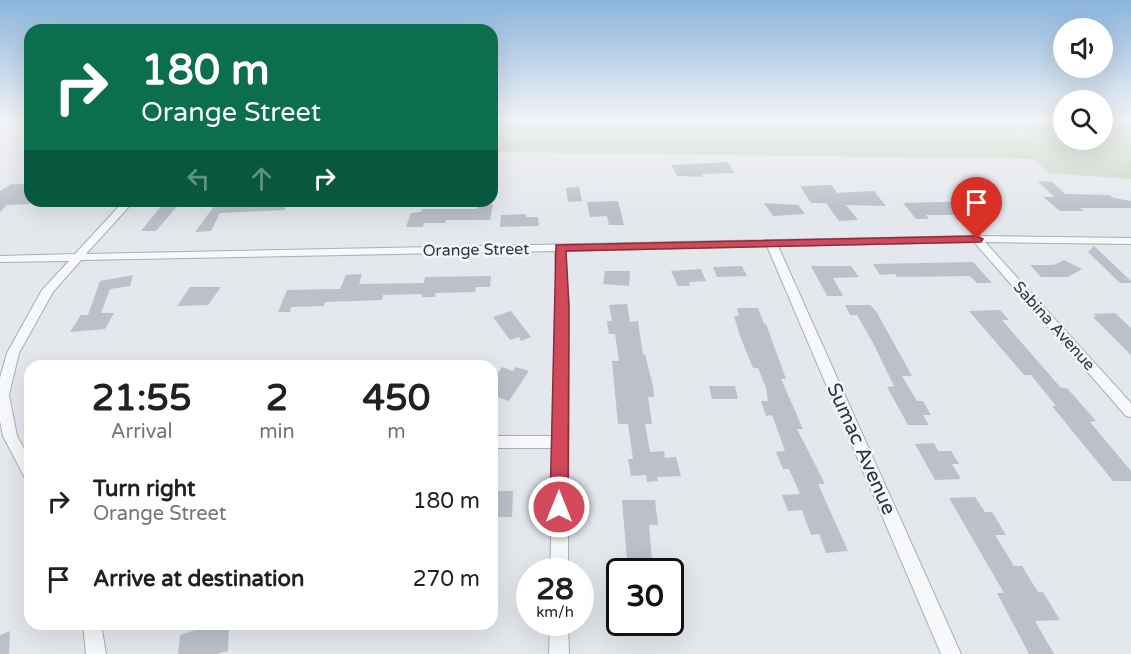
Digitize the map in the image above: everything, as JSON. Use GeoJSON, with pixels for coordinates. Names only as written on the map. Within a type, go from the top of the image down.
{"type":"FeatureCollection","features":[{"type":"Feature","properties":{"kind":"street"},"geometry":{"type":"LineString","coordinates":[[24,461],[10,436],[2,395],[13,353],[32,315],[48,290],[74,258],[123,207]]}},
{"type":"Feature","properties":{"kind":"street","name":"Orange Street"},"geometry":{"type":"LineString","coordinates":[[0,259],[977,239],[1131,241]]}},
{"type":"Feature","properties":{"kind":"street","name":"Sabina Avenue"},"geometry":{"type":"LineString","coordinates":[[977,239],[1131,412]]}},
{"type":"Feature","properties":{"kind":"street","name":"Sumac Avenue"},"geometry":{"type":"LineString","coordinates":[[771,243],[951,654]]}},
{"type":"Feature","properties":{"kind":"street"},"geometry":{"type":"LineString","coordinates":[[559,558],[559,442],[563,307],[560,248]]}},
{"type":"Feature","properties":{"kind":"street"},"geometry":{"type":"LineString","coordinates":[[498,442],[559,442]]}},
{"type":"Feature","properties":{"kind":"street"},"geometry":{"type":"LineString","coordinates":[[93,630],[96,654]]}},
{"type":"Feature","properties":{"kind":"street"},"geometry":{"type":"LineString","coordinates":[[559,636],[559,654]]}},
{"type":"Feature","properties":{"kind":"green space"},"geometry":{"type":"Polygon","coordinates":[[[498,151],[1131,151],[1131,179],[1050,173],[1034,159],[498,151]]]}},
{"type":"Feature","properties":{"kind":"building"},"geometry":{"type":"Polygon","coordinates":[[[728,162],[734,173],[701,174],[703,177],[677,176],[671,165],[728,162]]]}},
{"type":"Feature","properties":{"kind":"building"},"geometry":{"type":"Polygon","coordinates":[[[1038,181],[1052,182],[1065,194],[1109,195],[1131,201],[1131,208],[1080,208],[1084,211],[1060,211],[1043,197],[1054,197],[1038,181]]]}},
{"type":"Feature","properties":{"kind":"building"},"geometry":{"type":"Polygon","coordinates":[[[11,184],[24,184],[24,204],[7,205],[0,212],[0,191],[11,184]]]}},
{"type":"Feature","properties":{"kind":"building"},"geometry":{"type":"Polygon","coordinates":[[[832,185],[837,193],[874,191],[886,206],[846,205],[858,220],[839,221],[826,203],[811,203],[800,186],[832,185]]]}},
{"type":"Feature","properties":{"kind":"building"},"geometry":{"type":"Polygon","coordinates":[[[579,187],[582,201],[568,202],[566,188],[579,187]]]}},
{"type":"Feature","properties":{"kind":"building"},"geometry":{"type":"Polygon","coordinates":[[[618,201],[624,225],[609,225],[607,216],[590,217],[587,202],[618,201]]]}},
{"type":"Feature","properties":{"kind":"building"},"geometry":{"type":"Polygon","coordinates":[[[978,201],[989,211],[972,214],[974,215],[926,215],[929,219],[916,219],[903,203],[978,201]]]}},
{"type":"Feature","properties":{"kind":"building"},"geometry":{"type":"Polygon","coordinates":[[[764,203],[798,205],[805,214],[773,216],[764,203]]]}},
{"type":"Feature","properties":{"kind":"building"},"geometry":{"type":"Polygon","coordinates":[[[161,207],[177,207],[156,231],[141,231],[161,207]]]}},
{"type":"Feature","properties":{"kind":"building"},"geometry":{"type":"Polygon","coordinates":[[[214,207],[285,207],[285,210],[220,213],[211,231],[195,232],[214,207]]]}},
{"type":"Feature","properties":{"kind":"building"},"geometry":{"type":"Polygon","coordinates":[[[477,207],[492,207],[490,220],[446,220],[445,223],[424,223],[423,227],[406,227],[411,213],[421,212],[422,209],[477,209],[477,207]]]}},
{"type":"Feature","properties":{"kind":"building"},"geometry":{"type":"Polygon","coordinates":[[[526,214],[526,217],[538,217],[539,226],[500,227],[501,215],[526,214]]]}},
{"type":"Feature","properties":{"kind":"building"},"geometry":{"type":"Polygon","coordinates":[[[1094,246],[1131,283],[1120,283],[1088,252],[1094,246]]]}},
{"type":"Feature","properties":{"kind":"building"},"geometry":{"type":"Polygon","coordinates":[[[1064,260],[1082,269],[1068,277],[1041,277],[1030,265],[1054,265],[1064,260]]]}},
{"type":"Feature","properties":{"kind":"building"},"geometry":{"type":"Polygon","coordinates":[[[973,262],[992,283],[977,283],[970,276],[897,277],[895,274],[880,275],[873,264],[973,262]]]}},
{"type":"Feature","properties":{"kind":"building"},"geometry":{"type":"Polygon","coordinates":[[[742,266],[747,276],[717,277],[713,267],[742,266]]]}},
{"type":"Feature","properties":{"kind":"building"},"geometry":{"type":"Polygon","coordinates":[[[811,266],[851,266],[859,277],[833,278],[843,296],[827,296],[811,266]]]}},
{"type":"Feature","properties":{"kind":"building"},"geometry":{"type":"Polygon","coordinates":[[[701,269],[706,281],[689,282],[690,286],[678,286],[671,271],[701,269]]]}},
{"type":"Feature","properties":{"kind":"building"},"geometry":{"type":"Polygon","coordinates":[[[605,271],[630,271],[629,286],[603,284],[605,271]]]}},
{"type":"Feature","properties":{"kind":"building"},"geometry":{"type":"Polygon","coordinates":[[[362,274],[359,284],[424,283],[425,277],[491,276],[490,287],[476,287],[475,292],[435,293],[435,297],[422,297],[422,294],[383,295],[382,300],[325,302],[324,306],[291,307],[290,312],[278,312],[287,290],[340,289],[346,275],[362,274]]]}},
{"type":"Feature","properties":{"kind":"building"},"geometry":{"type":"Polygon","coordinates":[[[133,275],[130,286],[110,289],[101,313],[114,313],[105,329],[70,332],[81,315],[88,315],[100,281],[133,275]]]}},
{"type":"Feature","properties":{"kind":"building"},"geometry":{"type":"Polygon","coordinates":[[[190,287],[221,287],[208,305],[177,306],[190,287]]]}},
{"type":"Feature","properties":{"kind":"building"},"geometry":{"type":"Polygon","coordinates":[[[627,304],[630,322],[638,321],[643,355],[645,354],[653,386],[654,397],[648,397],[652,424],[645,424],[650,452],[664,451],[665,458],[676,457],[681,476],[657,477],[658,481],[647,482],[646,475],[631,476],[628,459],[633,459],[628,424],[618,424],[612,361],[619,361],[615,334],[609,334],[607,321],[612,321],[609,305],[627,304]]]}},
{"type":"Feature","properties":{"kind":"building"},"geometry":{"type":"Polygon","coordinates":[[[845,305],[870,305],[876,311],[912,376],[902,376],[917,401],[923,401],[931,415],[923,415],[929,425],[908,425],[887,387],[894,386],[873,343],[857,315],[850,315],[845,305]]]}},
{"type":"Feature","properties":{"kind":"building"},"geometry":{"type":"Polygon","coordinates":[[[737,308],[758,308],[766,324],[786,379],[781,379],[803,429],[797,429],[825,484],[818,484],[848,551],[826,553],[819,534],[811,535],[802,510],[788,511],[782,495],[800,494],[789,469],[783,469],[776,452],[785,451],[772,415],[766,416],[761,401],[768,401],[766,388],[758,368],[753,368],[740,336],[734,316],[739,316],[737,308]]]}},
{"type":"Feature","properties":{"kind":"building"},"geometry":{"type":"Polygon","coordinates":[[[1000,310],[1009,320],[1002,320],[1061,388],[1067,388],[1096,421],[1090,422],[1131,471],[1131,481],[1113,481],[1052,406],[1056,406],[1031,375],[1024,375],[969,311],[1000,310]]]}},
{"type":"Feature","properties":{"kind":"building"},"geometry":{"type":"Polygon","coordinates":[[[511,311],[531,337],[521,341],[519,337],[510,340],[493,317],[511,311]]]}},
{"type":"Feature","properties":{"kind":"building"},"geometry":{"type":"Polygon","coordinates":[[[1115,313],[1131,328],[1131,355],[1093,317],[1097,317],[1093,314],[1115,313]]]}},
{"type":"Feature","properties":{"kind":"building"},"geometry":{"type":"Polygon","coordinates":[[[502,367],[513,371],[516,367],[529,371],[509,401],[498,397],[498,373],[502,367]]]}},
{"type":"Feature","properties":{"kind":"building"},"geometry":{"type":"Polygon","coordinates":[[[709,386],[735,386],[738,399],[712,399],[709,386]]]}},
{"type":"Feature","properties":{"kind":"building"},"geometry":{"type":"Polygon","coordinates":[[[934,443],[938,451],[951,451],[959,464],[952,464],[961,479],[935,480],[915,444],[934,443]]]}},
{"type":"Feature","properties":{"kind":"building"},"geometry":{"type":"Polygon","coordinates":[[[498,491],[513,491],[512,517],[498,517],[498,491]]]}},
{"type":"Feature","properties":{"kind":"building"},"geometry":{"type":"Polygon","coordinates":[[[975,497],[985,512],[992,512],[1006,535],[995,535],[1014,566],[1022,566],[1038,592],[1043,592],[1060,620],[1035,621],[1054,654],[1029,654],[997,593],[1004,593],[949,498],[975,497]]]}},
{"type":"Feature","properties":{"kind":"building"},"geometry":{"type":"Polygon","coordinates":[[[622,500],[655,500],[658,525],[649,525],[652,558],[627,558],[622,500]]]}},
{"type":"Feature","properties":{"kind":"building"},"geometry":{"type":"Polygon","coordinates":[[[195,630],[229,630],[228,651],[217,654],[178,654],[180,635],[195,630]]]}},
{"type":"Feature","properties":{"kind":"building"},"geometry":{"type":"Polygon","coordinates":[[[10,631],[9,654],[0,654],[0,635],[10,631]]]}},
{"type":"Feature","properties":{"kind":"route"},"geometry":{"type":"LineString","coordinates":[[559,507],[563,307],[560,248],[977,239]]}}]}
